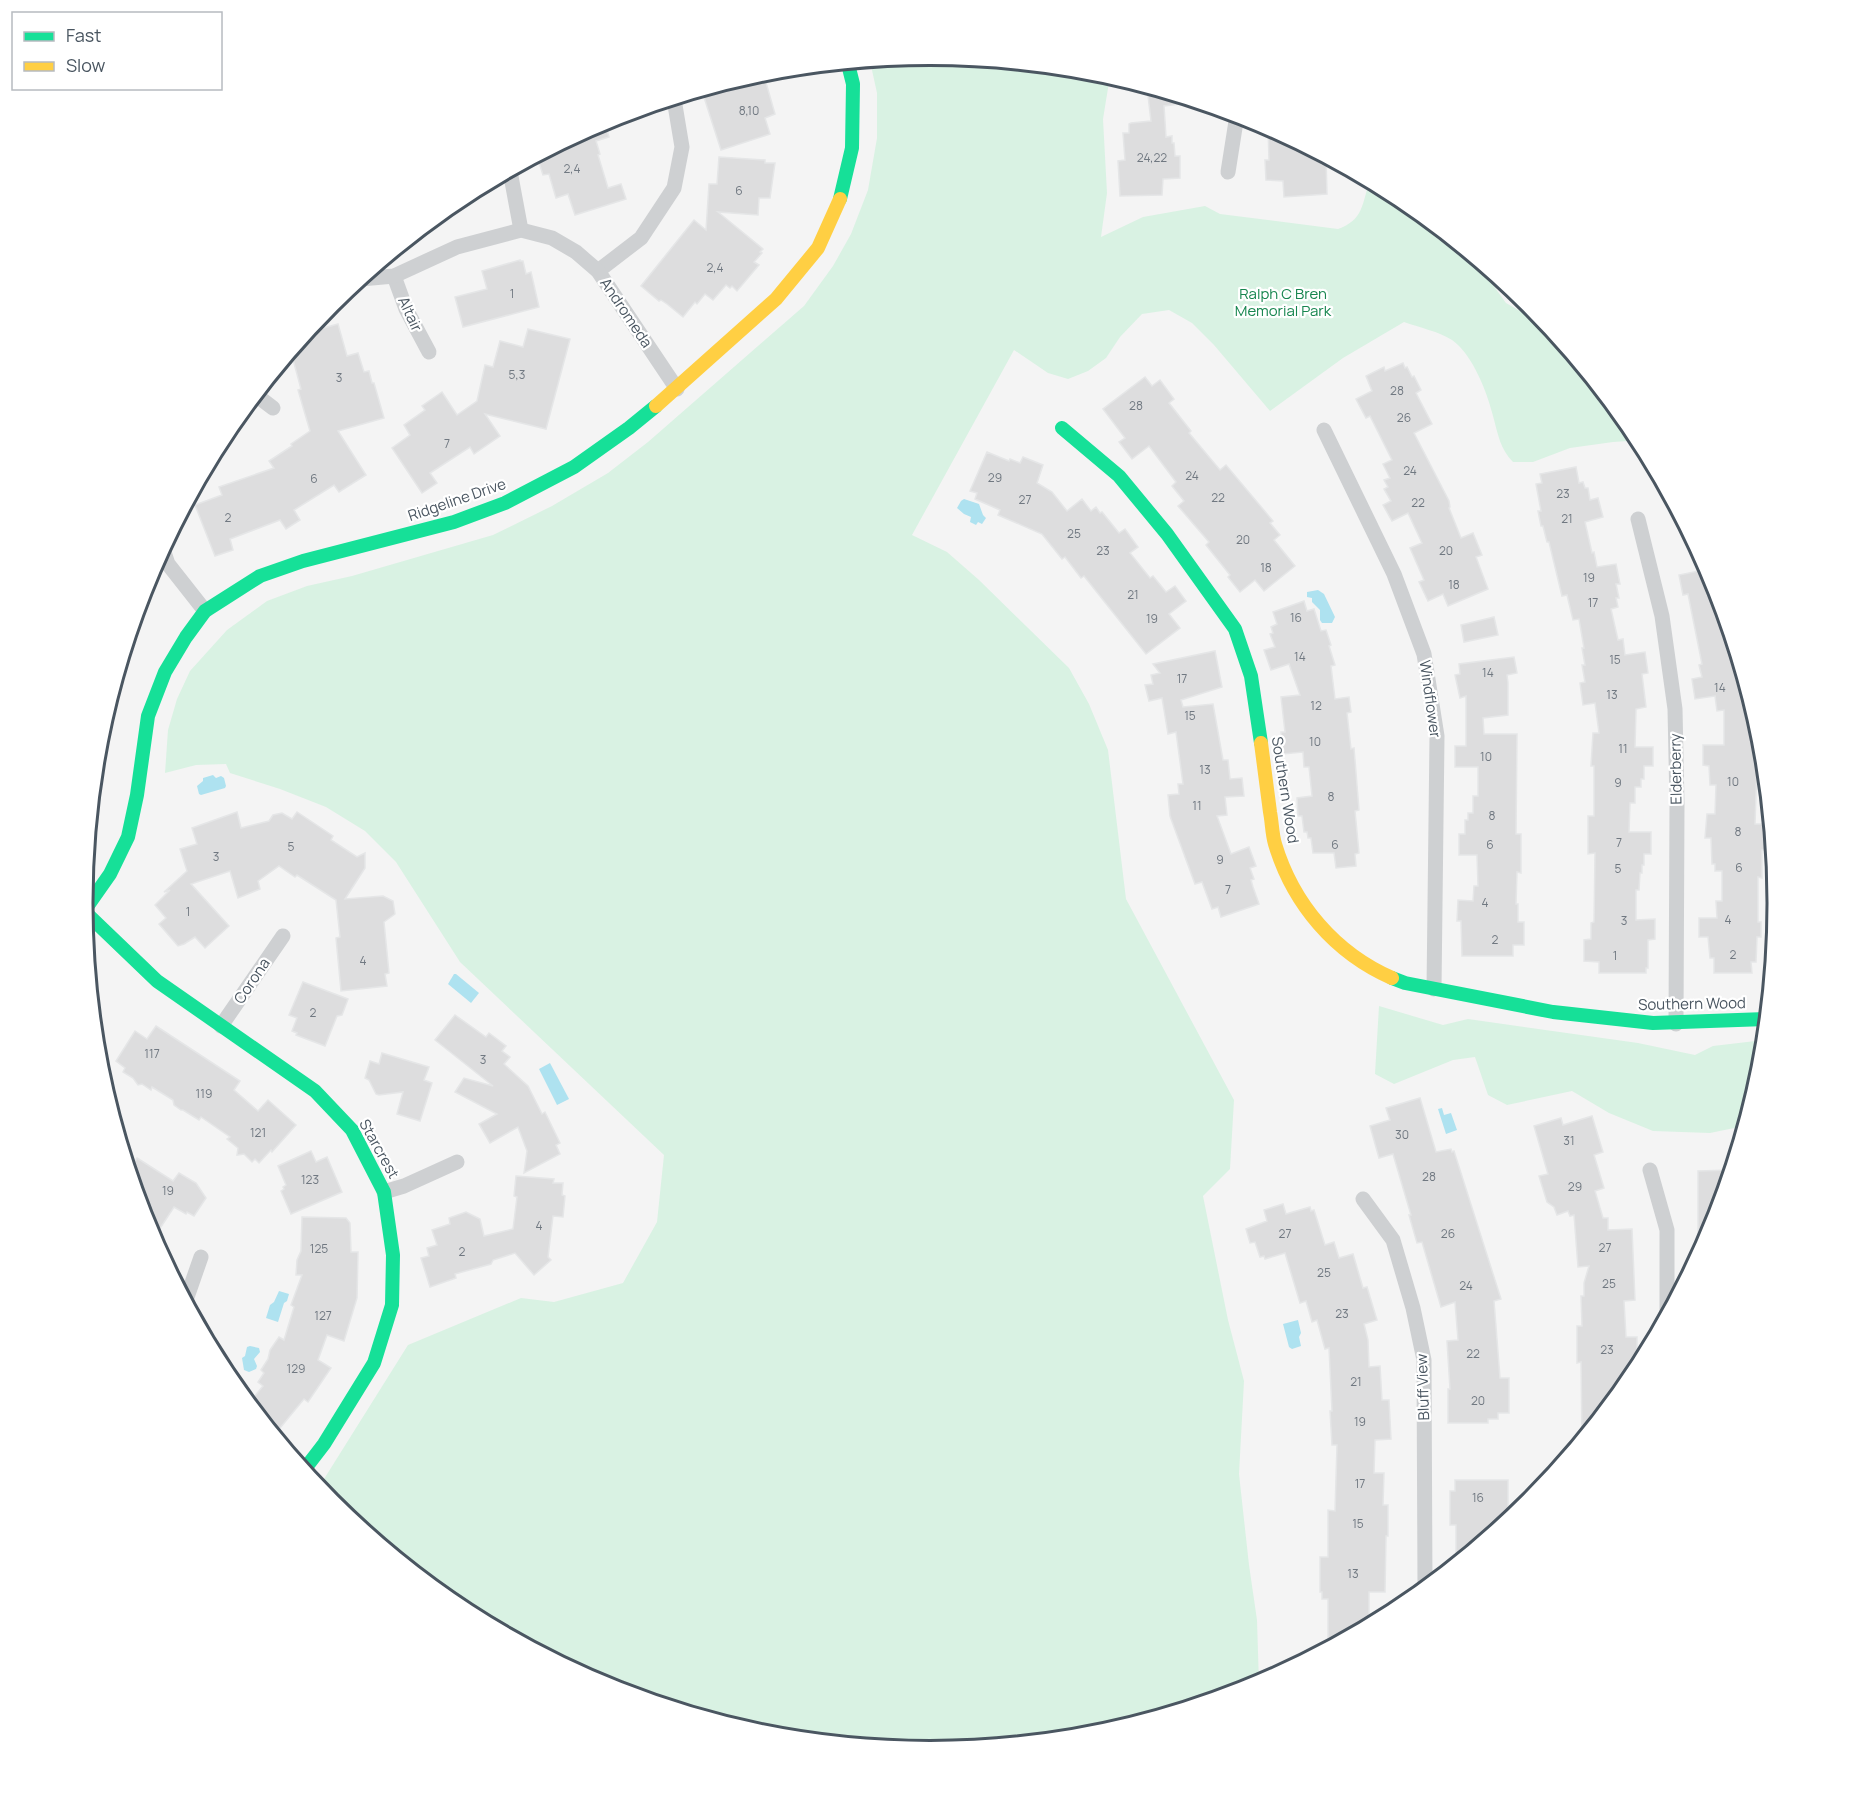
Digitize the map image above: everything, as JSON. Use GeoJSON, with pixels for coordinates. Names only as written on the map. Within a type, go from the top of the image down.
{"type":"FeatureCollection","features":[{"type":"Feature","properties":{"kind":"street","name":"Ridgeline Drive"},"geometry":{"type":"LineString","coordinates":[[93,898],[110,874],[128,837],[137,795],[148,716],[165,672],[205,611],[260,576],[303,561],[454,522],[505,503],[574,467],[677,390],[776,299],[818,248],[840,199],[852,148],[853,84],[850,70]]}},
{"type":"Feature","properties":{"kind":"street"},"geometry":{"type":"LineString","coordinates":[[598,271],[641,237],[674,188],[682,147],[675,106]]}},
{"type":"Feature","properties":{"kind":"street"},"geometry":{"type":"LineString","coordinates":[[1228,172],[1236,124]]}},
{"type":"Feature","properties":{"kind":"street"},"geometry":{"type":"LineString","coordinates":[[511,178],[521,230]]}},
{"type":"Feature","properties":{"kind":"street","name":"Andromeda"},"geometry":{"type":"LineString","coordinates":[[374,278],[394,276],[457,247],[521,230],[552,238],[576,252],[598,271],[677,390]]}},
{"type":"Feature","properties":{"kind":"street","name":"Altair"},"geometry":{"type":"LineString","coordinates":[[394,276],[406,309],[429,352]]}},
{"type":"Feature","properties":{"kind":"street"},"geometry":{"type":"LineString","coordinates":[[262,399],[273,408]]}},
{"type":"Feature","properties":{"kind":"street","name":"Southern Wood"},"geometry":{"type":"LineString","coordinates":[[1062,428],[1119,476],[1167,534],[1234,629],[1251,676],[1275,843],[1290,880],[1310,915],[1340,947],[1379,972],[1406,983],[1553,1012],[1676,1024],[1759,1019]]}},
{"type":"Feature","properties":{"kind":"street","name":"Windflower"},"geometry":{"type":"LineString","coordinates":[[1324,430],[1394,574],[1424,654],[1437,736],[1434,989]]}},
{"type":"Feature","properties":{"kind":"street","name":"Elderberry"},"geometry":{"type":"LineString","coordinates":[[1638,519],[1662,616],[1675,709],[1676,1024]]}},
{"type":"Feature","properties":{"kind":"street"},"geometry":{"type":"LineString","coordinates":[[167,561],[205,611]]}},
{"type":"Feature","properties":{"kind":"street","name":"Starcrest"},"geometry":{"type":"LineString","coordinates":[[94,920],[157,981],[315,1090],[352,1130],[384,1192],[393,1255],[392,1305],[374,1363],[324,1444],[309,1464]]}},
{"type":"Feature","properties":{"kind":"street","name":"Corona"},"geometry":{"type":"LineString","coordinates":[[220,1026],[283,936]]}},
{"type":"Feature","properties":{"kind":"street"},"geometry":{"type":"LineString","coordinates":[[384,1192],[404,1186],[456,1162]]}},
{"type":"Feature","properties":{"kind":"street"},"geometry":{"type":"LineString","coordinates":[[1650,1170],[1667,1230],[1667,1299]]}},
{"type":"Feature","properties":{"kind":"street","name":"Bluff View"},"geometry":{"type":"LineString","coordinates":[[1363,1199],[1393,1240],[1413,1308],[1424,1360],[1425,1578]]}},
{"type":"Feature","properties":{"kind":"street"},"geometry":{"type":"LineString","coordinates":[[189,1291],[201,1257]]}},
{"type":"Feature","properties":{"kind":"green space","name":"Ralph C Bren Memorial Park"},"geometry":{"type":"Polygon","coordinates":[[[930,66],[1039,73],[1108,86],[1103,119],[1107,193],[1101,237],[1143,217],[1205,206],[1220,214],[1338,229],[1352,222],[1356,217],[1362,207],[1367,190],[1440,239],[1493,284],[1506,303],[1523,312],[1594,393],[1628,441],[1570,448],[1533,462],[1513,462],[1502,446],[1483,385],[1473,364],[1460,347],[1447,337],[1404,322],[1343,358],[1270,411],[1214,345],[1192,323],[1169,310],[1142,314],[1120,337],[1106,358],[1088,371],[1068,379],[1048,373],[1014,350],[912,535],[947,552],[1069,668],[1089,704],[1108,750],[1126,899],[1234,1100],[1230,1169],[1203,1196],[1228,1320],[1244,1381],[1239,1474],[1257,1620],[1259,1672],[1199,1696],[1093,1724],[1039,1733],[985,1738],[930,1740],[821,1733],[767,1724],[661,1696],[560,1654],[511,1628],[465,1599],[420,1567],[378,1532],[324,1480],[408,1345],[521,1298],[554,1302],[623,1283],[657,1222],[664,1155],[460,962],[396,862],[365,831],[326,807],[230,773],[226,764],[196,765],[165,773],[168,730],[177,699],[190,671],[227,630],[267,601],[307,586],[352,576],[493,535],[552,506],[608,473],[648,442],[804,306],[833,266],[851,234],[868,190],[877,138],[877,93],[872,68],[930,66]]]}},
{"type":"Feature","properties":{"kind":"green space"},"geometry":{"type":"Polygon","coordinates":[[[1379,1006],[1443,1025],[1468,1019],[1638,1043],[1695,1055],[1713,1046],[1755,1041],[1736,1128],[1710,1133],[1653,1131],[1609,1113],[1572,1091],[1507,1105],[1488,1095],[1475,1057],[1453,1060],[1394,1084],[1375,1074],[1379,1006]]]}},
{"type":"Feature","properties":{"kind":"water"},"geometry":{"type":"Polygon","coordinates":[[[964,499],[979,504],[986,518],[982,524],[978,522],[976,525],[970,522],[971,517],[957,508],[964,499]]]}},
{"type":"Feature","properties":{"kind":"water"},"geometry":{"type":"Polygon","coordinates":[[[1318,590],[1324,594],[1335,617],[1332,623],[1322,623],[1320,610],[1312,602],[1312,598],[1307,597],[1307,592],[1318,590]]]}},
{"type":"Feature","properties":{"kind":"water"},"geometry":{"type":"Polygon","coordinates":[[[213,775],[216,778],[221,776],[224,778],[225,788],[199,794],[197,786],[203,778],[213,775]]]}},
{"type":"Feature","properties":{"kind":"water"},"geometry":{"type":"Polygon","coordinates":[[[454,974],[479,993],[471,1003],[448,984],[454,974]]]}},
{"type":"Feature","properties":{"kind":"water"},"geometry":{"type":"Polygon","coordinates":[[[550,1063],[569,1099],[557,1105],[539,1069],[550,1063]]]}},
{"type":"Feature","properties":{"kind":"water"},"geometry":{"type":"Polygon","coordinates":[[[1442,1108],[1444,1115],[1451,1113],[1457,1130],[1446,1134],[1438,1109],[1442,1108]]]}},
{"type":"Feature","properties":{"kind":"water"},"geometry":{"type":"Polygon","coordinates":[[[279,1291],[289,1294],[278,1322],[266,1318],[270,1305],[279,1291]]]}},
{"type":"Feature","properties":{"kind":"water"},"geometry":{"type":"Polygon","coordinates":[[[1298,1320],[1301,1346],[1292,1349],[1289,1347],[1283,1324],[1298,1320]]]}},
{"type":"Feature","properties":{"kind":"water"},"geometry":{"type":"Polygon","coordinates":[[[247,1347],[259,1348],[260,1352],[254,1359],[256,1369],[249,1372],[244,1370],[242,1358],[245,1356],[247,1347]]]}},
{"type":"Feature","properties":{"kind":"building"},"geometry":{"type":"Polygon","coordinates":[[[766,82],[775,114],[765,118],[770,134],[721,150],[704,98],[766,82]]]}},
{"type":"Feature","properties":{"kind":"building"},"geometry":{"type":"Polygon","coordinates":[[[1148,95],[1179,104],[1164,106],[1166,137],[1172,136],[1175,156],[1180,156],[1180,178],[1163,179],[1162,195],[1120,196],[1118,161],[1125,160],[1123,133],[1129,133],[1131,123],[1151,121],[1148,95]]]}},
{"type":"Feature","properties":{"kind":"building"},"geometry":{"type":"Polygon","coordinates":[[[607,131],[609,137],[596,141],[600,154],[598,155],[608,188],[621,184],[626,199],[575,215],[568,194],[556,198],[549,174],[543,175],[539,163],[607,131]]]}},
{"type":"Feature","properties":{"kind":"building"},"geometry":{"type":"Polygon","coordinates":[[[1268,138],[1326,166],[1327,194],[1284,197],[1283,181],[1266,180],[1265,160],[1269,160],[1268,138]]]}},
{"type":"Feature","properties":{"kind":"building"},"geometry":{"type":"Polygon","coordinates":[[[719,157],[765,160],[765,163],[775,163],[770,198],[759,198],[758,215],[718,212],[763,249],[754,262],[759,265],[737,291],[732,286],[730,288],[726,285],[713,300],[705,294],[683,317],[641,286],[694,220],[706,230],[709,184],[717,184],[719,157]]]}},
{"type":"Feature","properties":{"kind":"building"},"geometry":{"type":"Polygon","coordinates":[[[523,261],[526,274],[531,272],[539,307],[463,327],[455,297],[487,289],[482,271],[523,261]]]}},
{"type":"Feature","properties":{"kind":"building"},"geometry":{"type":"Polygon","coordinates":[[[338,324],[347,356],[358,353],[364,372],[369,371],[372,383],[374,383],[384,418],[338,431],[366,475],[339,492],[334,485],[294,510],[300,520],[286,529],[280,520],[230,539],[233,550],[215,556],[195,505],[222,495],[219,487],[274,468],[269,461],[310,431],[298,390],[301,389],[293,360],[322,329],[338,324]]]}},
{"type":"Feature","properties":{"kind":"building"},"geometry":{"type":"Polygon","coordinates":[[[528,329],[570,339],[546,429],[485,414],[500,436],[474,454],[470,447],[430,473],[437,483],[422,493],[392,448],[410,435],[404,425],[425,410],[422,406],[442,392],[457,415],[477,401],[485,365],[493,367],[500,341],[523,347],[528,329]]]}},
{"type":"Feature","properties":{"kind":"building"},"geometry":{"type":"Polygon","coordinates":[[[1403,363],[1412,377],[1414,376],[1421,390],[1416,393],[1432,424],[1414,433],[1449,501],[1449,508],[1461,538],[1473,533],[1482,555],[1476,557],[1488,589],[1448,606],[1443,594],[1428,601],[1419,582],[1424,580],[1410,548],[1422,543],[1408,513],[1392,521],[1383,505],[1391,501],[1384,489],[1388,487],[1384,480],[1390,478],[1383,464],[1392,460],[1370,416],[1366,418],[1356,399],[1372,391],[1366,376],[1384,367],[1385,371],[1403,363]]]}},
{"type":"Feature","properties":{"kind":"building"},"geometry":{"type":"Polygon","coordinates":[[[1145,377],[1152,386],[1160,380],[1174,399],[1169,403],[1191,431],[1189,433],[1220,470],[1226,465],[1273,521],[1270,523],[1280,535],[1274,540],[1295,566],[1264,591],[1255,580],[1240,592],[1228,577],[1230,575],[1206,545],[1209,542],[1178,506],[1184,501],[1172,486],[1176,482],[1149,446],[1132,459],[1119,442],[1125,438],[1103,409],[1145,377]]]}},
{"type":"Feature","properties":{"kind":"building"},"geometry":{"type":"Polygon","coordinates":[[[987,452],[1009,461],[1010,459],[1020,463],[1023,457],[1043,465],[1037,483],[1052,492],[1067,511],[1082,499],[1091,511],[1096,507],[1100,513],[1102,512],[1119,533],[1125,529],[1138,547],[1130,553],[1150,578],[1153,576],[1166,592],[1175,586],[1186,601],[1169,614],[1180,628],[1146,654],[1084,576],[1081,578],[1065,557],[1062,559],[1042,534],[998,515],[1000,510],[975,499],[977,493],[970,491],[987,452]]]}},
{"type":"Feature","properties":{"kind":"building"},"geometry":{"type":"Polygon","coordinates":[[[1576,467],[1579,483],[1583,482],[1585,488],[1588,488],[1590,500],[1598,498],[1603,517],[1585,522],[1597,567],[1616,564],[1620,584],[1616,584],[1618,607],[1611,609],[1618,640],[1623,639],[1625,655],[1645,652],[1648,673],[1642,674],[1646,707],[1636,709],[1635,747],[1653,747],[1653,766],[1644,766],[1644,779],[1641,779],[1641,787],[1635,787],[1635,803],[1630,803],[1629,832],[1651,832],[1651,854],[1644,854],[1639,890],[1636,890],[1636,920],[1655,919],[1655,939],[1648,940],[1646,973],[1599,973],[1599,962],[1584,961],[1584,940],[1591,939],[1591,923],[1594,922],[1595,853],[1588,854],[1588,816],[1594,816],[1594,766],[1591,766],[1593,733],[1599,733],[1595,703],[1583,705],[1580,683],[1585,682],[1582,665],[1585,665],[1579,619],[1573,620],[1567,595],[1562,596],[1549,542],[1541,526],[1536,484],[1542,483],[1540,474],[1576,467]]]}},
{"type":"Feature","properties":{"kind":"building"},"geometry":{"type":"Polygon","coordinates":[[[1698,571],[1703,583],[1723,634],[1751,740],[1757,774],[1755,824],[1763,824],[1765,850],[1762,850],[1762,878],[1758,877],[1758,922],[1761,922],[1761,937],[1757,937],[1756,962],[1751,962],[1752,973],[1714,973],[1714,958],[1710,958],[1708,937],[1699,937],[1699,918],[1717,918],[1716,901],[1722,901],[1722,871],[1715,871],[1715,864],[1712,864],[1711,838],[1705,838],[1707,814],[1715,814],[1716,785],[1710,785],[1709,766],[1703,765],[1703,745],[1724,745],[1724,710],[1717,711],[1715,696],[1695,699],[1692,679],[1702,677],[1699,665],[1702,664],[1688,594],[1683,595],[1679,575],[1698,571]]]}},
{"type":"Feature","properties":{"kind":"building"},"geometry":{"type":"Polygon","coordinates":[[[1304,601],[1307,611],[1314,609],[1321,631],[1326,630],[1331,645],[1329,646],[1335,665],[1331,666],[1335,699],[1349,697],[1351,712],[1347,713],[1351,749],[1354,748],[1359,810],[1355,811],[1359,853],[1355,854],[1356,866],[1336,868],[1334,853],[1313,853],[1311,838],[1308,838],[1307,832],[1304,832],[1302,816],[1298,816],[1297,798],[1312,796],[1309,767],[1304,767],[1303,752],[1283,754],[1281,732],[1285,732],[1281,697],[1300,695],[1289,664],[1271,670],[1264,650],[1275,647],[1270,634],[1273,633],[1271,627],[1277,624],[1273,612],[1304,601]]]}},
{"type":"Feature","properties":{"kind":"building"},"geometry":{"type":"Polygon","coordinates":[[[1494,617],[1498,635],[1464,642],[1461,625],[1494,617]]]}},
{"type":"Feature","properties":{"kind":"building"},"geometry":{"type":"Polygon","coordinates":[[[1215,651],[1222,687],[1181,700],[1183,707],[1213,704],[1223,760],[1228,760],[1230,779],[1242,778],[1244,796],[1225,797],[1227,815],[1217,816],[1231,854],[1249,847],[1256,866],[1250,868],[1254,879],[1251,880],[1259,904],[1221,917],[1218,907],[1212,909],[1202,882],[1195,884],[1170,816],[1168,795],[1179,794],[1178,784],[1183,784],[1176,732],[1168,734],[1162,698],[1149,701],[1145,685],[1153,684],[1151,675],[1160,673],[1153,664],[1215,651]]]}},
{"type":"Feature","properties":{"kind":"building"},"geometry":{"type":"Polygon","coordinates":[[[1514,657],[1517,673],[1507,675],[1508,715],[1483,718],[1484,734],[1517,734],[1516,834],[1521,834],[1521,873],[1517,872],[1516,904],[1518,904],[1518,922],[1524,922],[1524,945],[1513,945],[1513,956],[1462,956],[1461,921],[1457,921],[1458,900],[1473,901],[1474,886],[1478,886],[1477,855],[1459,855],[1459,834],[1465,834],[1465,820],[1468,820],[1468,813],[1473,813],[1473,796],[1478,796],[1478,767],[1455,767],[1455,746],[1466,746],[1466,696],[1460,698],[1455,675],[1460,674],[1459,664],[1514,657]]]}},
{"type":"Feature","properties":{"kind":"building"},"geometry":{"type":"Polygon","coordinates":[[[237,812],[241,828],[269,821],[273,815],[282,813],[292,819],[297,812],[333,836],[331,840],[357,857],[365,853],[365,868],[345,899],[383,896],[393,901],[395,914],[384,922],[389,973],[385,974],[387,986],[341,991],[336,938],[340,937],[336,900],[279,866],[258,881],[260,889],[238,898],[230,871],[191,884],[229,926],[205,948],[195,937],[178,946],[159,924],[166,918],[155,905],[170,890],[164,892],[187,871],[180,849],[197,844],[192,828],[237,812]]]}},
{"type":"Feature","properties":{"kind":"building"},"geometry":{"type":"Polygon","coordinates":[[[303,982],[348,999],[342,1015],[337,1016],[325,1046],[296,1035],[297,1033],[292,1031],[297,1018],[289,1015],[303,982]]]}},
{"type":"Feature","properties":{"kind":"building"},"geometry":{"type":"Polygon","coordinates":[[[455,1015],[486,1037],[489,1033],[506,1046],[502,1051],[510,1057],[504,1064],[528,1086],[542,1114],[545,1112],[560,1143],[556,1145],[560,1154],[524,1173],[527,1151],[518,1127],[490,1143],[479,1124],[497,1114],[455,1092],[464,1078],[493,1086],[435,1040],[455,1015]]]}},
{"type":"Feature","properties":{"kind":"building"},"geometry":{"type":"Polygon","coordinates":[[[156,1026],[240,1081],[234,1090],[258,1111],[268,1100],[296,1125],[259,1163],[255,1159],[252,1162],[244,1154],[237,1155],[238,1148],[227,1139],[230,1137],[201,1117],[199,1120],[181,1110],[174,1105],[173,1100],[152,1087],[151,1090],[142,1084],[138,1085],[133,1078],[123,1072],[125,1068],[116,1061],[135,1031],[147,1039],[156,1026]]]}},
{"type":"Feature","properties":{"kind":"building"},"geometry":{"type":"Polygon","coordinates":[[[382,1053],[429,1067],[424,1080],[432,1083],[420,1121],[397,1114],[403,1092],[376,1094],[369,1080],[365,1078],[370,1061],[379,1064],[382,1053]]]}},
{"type":"Feature","properties":{"kind":"building"},"geometry":{"type":"Polygon","coordinates":[[[1420,1098],[1436,1152],[1451,1149],[1452,1152],[1454,1151],[1501,1299],[1494,1301],[1500,1378],[1509,1378],[1509,1413],[1498,1413],[1498,1419],[1488,1419],[1488,1423],[1448,1423],[1448,1389],[1450,1389],[1447,1341],[1458,1340],[1455,1302],[1441,1307],[1422,1242],[1417,1243],[1393,1154],[1379,1158],[1370,1126],[1390,1120],[1386,1108],[1420,1098]]]}},
{"type":"Feature","properties":{"kind":"building"},"geometry":{"type":"Polygon","coordinates":[[[1592,1116],[1603,1152],[1594,1155],[1604,1188],[1595,1191],[1603,1218],[1608,1218],[1608,1230],[1632,1229],[1635,1300],[1624,1301],[1626,1337],[1637,1337],[1637,1351],[1582,1428],[1581,1362],[1577,1363],[1577,1326],[1582,1326],[1581,1296],[1584,1296],[1584,1283],[1589,1266],[1578,1267],[1574,1215],[1570,1216],[1568,1211],[1557,1215],[1554,1207],[1547,1202],[1539,1176],[1548,1174],[1534,1126],[1561,1118],[1563,1125],[1592,1116]]]}},
{"type":"Feature","properties":{"kind":"building"},"geometry":{"type":"Polygon","coordinates":[[[311,1151],[316,1162],[327,1157],[342,1192],[291,1214],[281,1191],[286,1185],[278,1166],[311,1151]]]}},
{"type":"Feature","properties":{"kind":"building"},"geometry":{"type":"Polygon","coordinates":[[[137,1158],[173,1181],[179,1173],[196,1183],[206,1198],[194,1216],[174,1207],[160,1229],[134,1163],[137,1158]]]}},
{"type":"Feature","properties":{"kind":"building"},"geometry":{"type":"Polygon","coordinates":[[[1724,1170],[1698,1234],[1698,1171],[1724,1170]]]}},
{"type":"Feature","properties":{"kind":"building"},"geometry":{"type":"Polygon","coordinates":[[[516,1176],[554,1179],[553,1183],[563,1183],[562,1195],[565,1196],[563,1217],[553,1216],[548,1257],[551,1260],[534,1275],[515,1253],[493,1260],[491,1264],[455,1274],[456,1278],[430,1287],[421,1258],[429,1256],[427,1248],[437,1245],[432,1230],[450,1224],[449,1218],[466,1212],[480,1219],[484,1236],[513,1229],[517,1197],[514,1196],[516,1176]]]}},
{"type":"Feature","properties":{"kind":"building"},"geometry":{"type":"Polygon","coordinates":[[[1283,1204],[1286,1214],[1310,1207],[1311,1211],[1314,1210],[1325,1245],[1334,1242],[1339,1258],[1353,1254],[1363,1288],[1367,1287],[1377,1320],[1364,1324],[1368,1340],[1369,1367],[1380,1366],[1382,1400],[1389,1400],[1391,1439],[1375,1440],[1374,1473],[1384,1473],[1383,1505],[1388,1505],[1385,1592],[1369,1592],[1369,1615],[1328,1639],[1328,1599],[1322,1599],[1322,1592],[1320,1592],[1320,1557],[1328,1557],[1328,1510],[1335,1511],[1337,1445],[1332,1445],[1329,1348],[1325,1349],[1317,1320],[1312,1322],[1306,1301],[1300,1303],[1285,1253],[1265,1259],[1264,1256],[1260,1257],[1255,1242],[1250,1243],[1246,1229],[1267,1221],[1264,1210],[1283,1204]]]}},
{"type":"Feature","properties":{"kind":"building"},"geometry":{"type":"Polygon","coordinates":[[[302,1217],[346,1218],[350,1223],[351,1252],[358,1252],[357,1298],[344,1341],[327,1335],[318,1360],[331,1368],[308,1402],[304,1399],[279,1429],[254,1397],[263,1386],[258,1382],[264,1373],[261,1370],[268,1359],[270,1350],[279,1337],[284,1340],[294,1307],[291,1305],[302,1275],[296,1275],[297,1260],[301,1251],[302,1217]]]}},
{"type":"Feature","properties":{"kind":"building"},"geometry":{"type":"Polygon","coordinates":[[[1455,1480],[1508,1480],[1508,1508],[1456,1554],[1456,1525],[1450,1525],[1450,1491],[1455,1491],[1455,1480]]]}},
{"type":"Feature","properties":{"kind":"traffic: fast"},"geometry":{"type":"LineString","coordinates":[[840,199],[852,148],[853,84],[850,70]]}},
{"type":"Feature","properties":{"kind":"traffic: fast"},"geometry":{"type":"LineString","coordinates":[[93,898],[110,874],[128,837],[137,795],[148,716],[165,672],[205,611],[260,576],[303,561],[454,522],[505,503],[574,467],[656,406]]}},
{"type":"Feature","properties":{"kind":"traffic: fast"},"geometry":{"type":"LineString","coordinates":[[1062,428],[1119,476],[1167,534],[1235,629],[1251,676],[1261,743]]}},
{"type":"Feature","properties":{"kind":"traffic: fast"},"geometry":{"type":"LineString","coordinates":[[94,920],[157,981],[315,1091],[352,1130],[384,1192],[393,1255],[392,1305],[374,1363],[324,1444],[309,1464]]}},
{"type":"Feature","properties":{"kind":"traffic: fast"},"geometry":{"type":"LineString","coordinates":[[1392,978],[1405,983],[1553,1012],[1653,1023],[1759,1019]]}},
{"type":"Feature","properties":{"kind":"traffic: slow"},"geometry":{"type":"LineString","coordinates":[[656,406],[776,299],[818,248],[840,199]]}},
{"type":"Feature","properties":{"kind":"traffic: slow"},"geometry":{"type":"LineString","coordinates":[[1261,743],[1274,840],[1293,887],[1319,924],[1335,940],[1371,968],[1392,978]]}}]}
